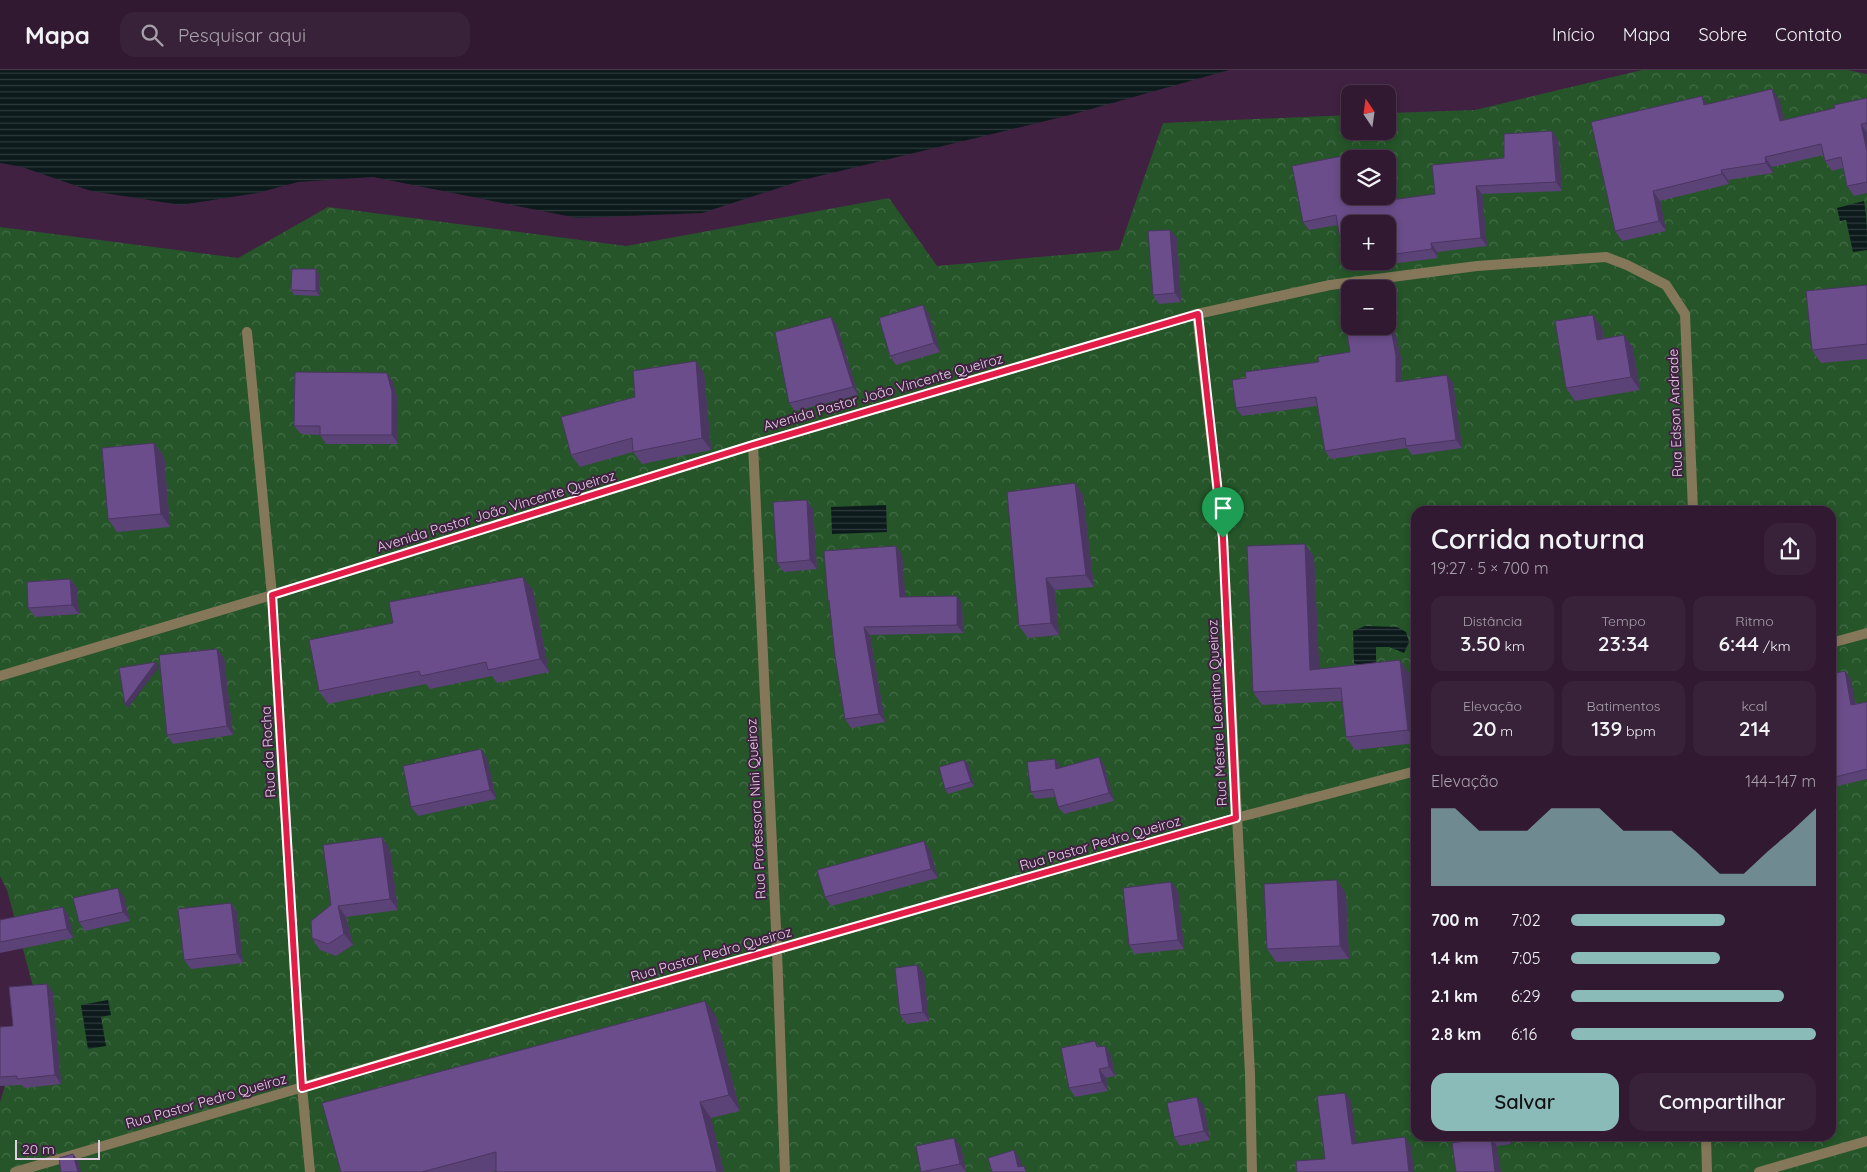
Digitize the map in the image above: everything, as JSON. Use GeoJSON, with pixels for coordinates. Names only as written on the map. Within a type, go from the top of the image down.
{"type":"FeatureCollection","features":[{"type":"Feature","properties":{"kind":"street","name":"Avenida Pastor João Vincente Queiroz"},"geometry":{"type":"LineString","coordinates":[[0,676],[272,595],[753,445],[1198,314],[1330,285],[1477,266],[1606,257],[1627,265],[1666,285],[1685,314]]}},
{"type":"Feature","properties":{"kind":"street","name":"Rua Mestre Leontino Queiroz"},"geometry":{"type":"LineString","coordinates":[[1198,314],[1223,538],[1250,1074],[1252,1172]]}},
{"type":"Feature","properties":{"kind":"street","name":"Rua Edson Andrade"},"geometry":{"type":"LineString","coordinates":[[1685,314],[1693,506]]}},
{"type":"Feature","properties":{"kind":"street","name":"Rua da Rocha"},"geometry":{"type":"LineString","coordinates":[[247,332],[272,595],[302,1088],[310,1172]]}},
{"type":"Feature","properties":{"kind":"street","name":"Rua Professora Nini Queiroz"},"geometry":{"type":"LineString","coordinates":[[753,445],[777,950],[785,1172]]}},
{"type":"Feature","properties":{"kind":"street"},"geometry":{"type":"LineString","coordinates":[[1836,642],[1867,633]]}},
{"type":"Feature","properties":{"kind":"street","name":"Rua Pastor Pedro Queiroz"},"geometry":{"type":"LineString","coordinates":[[14,1172],[1236,818],[1411,772]]}},
{"type":"Feature","properties":{"kind":"street"},"geometry":{"type":"LineString","coordinates":[[1706,1141],[1707,1172]]}},
{"type":"Feature","properties":{"kind":"street"},"geometry":{"type":"LineString","coordinates":[[1759,1172],[1867,1141]]}},
{"type":"Feature","properties":{"kind":"green space"},"geometry":{"type":"Polygon","coordinates":[[[1642,70],[1848,70],[1867,74],[1867,1172],[0,1172],[0,1102],[34,990],[7,890],[0,876],[0,227],[238,258],[328,207],[626,246],[889,198],[937,266],[1119,250],[1163,123],[1341,115],[1341,140],[1396,140],[1396,113],[1475,110],[1642,70]]]}},
{"type":"Feature","properties":{"kind":"shaded area"},"geometry":{"type":"Polygon","coordinates":[[[0,70],[1229,70],[1070,115],[803,180],[702,213],[577,218],[373,177],[298,182],[257,193],[181,205],[91,191],[22,167],[0,163],[0,70]]]}},
{"type":"Feature","properties":{"kind":"shaded area"},"geometry":{"type":"Polygon","coordinates":[[[1864,201],[1867,250],[1853,252],[1846,220],[1840,221],[1837,208],[1864,201]]]}},
{"type":"Feature","properties":{"kind":"shaded area"},"geometry":{"type":"Polygon","coordinates":[[[886,505],[887,532],[832,534],[831,507],[886,505]]]}},
{"type":"Feature","properties":{"kind":"shaded area"},"geometry":{"type":"Polygon","coordinates":[[[1365,626],[1397,627],[1406,632],[1409,642],[1404,653],[1389,647],[1376,647],[1376,668],[1363,668],[1354,663],[1353,631],[1365,626]]]}},
{"type":"Feature","properties":{"kind":"shaded area"},"geometry":{"type":"Polygon","coordinates":[[[108,1000],[111,1015],[101,1017],[106,1046],[88,1049],[81,1005],[108,1000]]]}},
{"type":"Feature","properties":{"kind":"building"},"geometry":{"type":"Polygon","coordinates":[[[1772,89],[1780,121],[1835,108],[1834,105],[1867,98],[1867,123],[1861,124],[1867,151],[1867,182],[1847,186],[1841,157],[1825,161],[1821,144],[1765,157],[1766,163],[1721,170],[1722,174],[1653,191],[1659,221],[1615,231],[1591,122],[1702,96],[1704,105],[1772,89]]]}},
{"type":"Feature","properties":{"kind":"building"},"geometry":{"type":"Polygon","coordinates":[[[1552,131],[1556,182],[1476,186],[1481,238],[1431,243],[1432,249],[1396,254],[1396,215],[1341,215],[1341,245],[1336,215],[1303,222],[1292,166],[1341,156],[1341,205],[1396,205],[1396,199],[1435,194],[1432,165],[1504,158],[1504,134],[1552,131]]]}},
{"type":"Feature","properties":{"kind":"building"},"geometry":{"type":"Polygon","coordinates":[[[1170,230],[1175,293],[1153,295],[1148,231],[1170,230]]]}},
{"type":"Feature","properties":{"kind":"building"},"geometry":{"type":"Polygon","coordinates":[[[292,269],[316,269],[316,291],[291,290],[292,269]]]}},
{"type":"Feature","properties":{"kind":"building"},"geometry":{"type":"Polygon","coordinates":[[[1867,285],[1867,344],[1812,350],[1806,291],[1867,285]]]}},
{"type":"Feature","properties":{"kind":"building"},"geometry":{"type":"Polygon","coordinates":[[[923,305],[934,343],[890,356],[879,318],[923,305]]]}},
{"type":"Feature","properties":{"kind":"building"},"geometry":{"type":"Polygon","coordinates":[[[1593,315],[1597,340],[1624,335],[1631,377],[1566,388],[1555,321],[1593,315]]]}},
{"type":"Feature","properties":{"kind":"building"},"geometry":{"type":"Polygon","coordinates":[[[831,317],[853,387],[789,403],[775,332],[831,317]]]}},
{"type":"Feature","properties":{"kind":"building"},"geometry":{"type":"Polygon","coordinates":[[[1347,335],[1392,335],[1396,355],[1396,382],[1447,375],[1456,440],[1406,446],[1405,438],[1325,451],[1316,397],[1236,408],[1232,380],[1246,378],[1245,372],[1319,362],[1318,357],[1350,352],[1347,335]]]}},
{"type":"Feature","properties":{"kind":"building"},"geometry":{"type":"Polygon","coordinates":[[[696,361],[702,438],[633,452],[632,438],[571,455],[561,417],[635,397],[633,371],[696,361]]]}},
{"type":"Feature","properties":{"kind":"building"},"geometry":{"type":"Polygon","coordinates":[[[295,372],[387,373],[392,392],[392,435],[320,435],[320,426],[294,426],[295,372]]]}},
{"type":"Feature","properties":{"kind":"building"},"geometry":{"type":"Polygon","coordinates":[[[154,443],[161,514],[108,519],[102,448],[154,443]]]}},
{"type":"Feature","properties":{"kind":"building"},"geometry":{"type":"Polygon","coordinates":[[[1075,483],[1086,575],[1046,578],[1051,623],[1019,626],[1007,492],[1075,483]]]}},
{"type":"Feature","properties":{"kind":"building"},"geometry":{"type":"Polygon","coordinates":[[[807,500],[810,560],[777,563],[773,502],[807,500]]]}},
{"type":"Feature","properties":{"kind":"building"},"geometry":{"type":"Polygon","coordinates":[[[1305,544],[1310,670],[1400,660],[1408,730],[1346,737],[1341,688],[1253,692],[1247,546],[1305,544]]]}},
{"type":"Feature","properties":{"kind":"building"},"geometry":{"type":"Polygon","coordinates":[[[896,546],[900,597],[957,596],[957,625],[864,627],[879,714],[845,719],[828,601],[824,551],[896,546]]]}},
{"type":"Feature","properties":{"kind":"building"},"geometry":{"type":"Polygon","coordinates":[[[523,577],[540,659],[488,670],[486,662],[421,676],[419,671],[319,691],[309,640],[393,623],[389,602],[523,577]]]}},
{"type":"Feature","properties":{"kind":"building"},"geometry":{"type":"Polygon","coordinates":[[[70,579],[72,605],[28,608],[27,582],[70,579]]]}},
{"type":"Feature","properties":{"kind":"building"},"geometry":{"type":"Polygon","coordinates":[[[217,649],[227,726],[167,735],[159,655],[217,649]]]}},
{"type":"Feature","properties":{"kind":"building"},"geometry":{"type":"Polygon","coordinates":[[[156,662],[125,704],[119,668],[156,662]]]}},
{"type":"Feature","properties":{"kind":"building"},"geometry":{"type":"Polygon","coordinates":[[[1845,671],[1851,705],[1867,702],[1867,769],[1836,777],[1836,673],[1845,671]]]}},
{"type":"Feature","properties":{"kind":"building"},"geometry":{"type":"Polygon","coordinates":[[[481,749],[490,790],[411,807],[403,766],[481,749]]]}},
{"type":"Feature","properties":{"kind":"building"},"geometry":{"type":"Polygon","coordinates":[[[1099,757],[1109,793],[1058,807],[1053,789],[1031,792],[1027,762],[1055,759],[1056,769],[1099,757]]]}},
{"type":"Feature","properties":{"kind":"building"},"geometry":{"type":"Polygon","coordinates":[[[964,760],[971,782],[945,789],[939,767],[964,760]]]}},
{"type":"Feature","properties":{"kind":"building"},"geometry":{"type":"Polygon","coordinates":[[[382,837],[390,899],[338,906],[344,934],[328,944],[312,938],[311,921],[331,905],[323,845],[382,837]]]}},
{"type":"Feature","properties":{"kind":"building"},"geometry":{"type":"Polygon","coordinates":[[[924,841],[931,869],[825,897],[817,870],[924,841]]]}},
{"type":"Feature","properties":{"kind":"building"},"geometry":{"type":"Polygon","coordinates":[[[1337,880],[1340,946],[1267,949],[1264,884],[1337,880]]]}},
{"type":"Feature","properties":{"kind":"building"},"geometry":{"type":"Polygon","coordinates":[[[1171,882],[1178,940],[1129,945],[1123,888],[1171,882]]]}},
{"type":"Feature","properties":{"kind":"building"},"geometry":{"type":"Polygon","coordinates":[[[118,888],[123,912],[79,922],[73,898],[118,888]]]}},
{"type":"Feature","properties":{"kind":"building"},"geometry":{"type":"Polygon","coordinates":[[[231,903],[237,954],[184,960],[178,909],[231,903]]]}},
{"type":"Feature","properties":{"kind":"building"},"geometry":{"type":"Polygon","coordinates":[[[63,907],[67,929],[0,942],[0,920],[63,907]]]}},
{"type":"Feature","properties":{"kind":"building"},"geometry":{"type":"Polygon","coordinates":[[[917,965],[923,1012],[900,1015],[895,968],[917,965]]]}},
{"type":"Feature","properties":{"kind":"building"},"geometry":{"type":"Polygon","coordinates":[[[47,984],[55,1075],[17,1079],[17,1076],[0,1077],[0,1027],[13,1026],[9,987],[47,984]]]}},
{"type":"Feature","properties":{"kind":"building"},"geometry":{"type":"Polygon","coordinates":[[[705,1001],[729,1095],[700,1102],[717,1172],[496,1172],[496,1152],[422,1172],[341,1172],[322,1103],[705,1001]]]}},
{"type":"Feature","properties":{"kind":"building"},"geometry":{"type":"Polygon","coordinates":[[[1095,1041],[1097,1047],[1105,1046],[1109,1067],[1099,1069],[1102,1082],[1069,1088],[1061,1048],[1095,1041]]]}},
{"type":"Feature","properties":{"kind":"building"},"geometry":{"type":"Polygon","coordinates":[[[1345,1093],[1352,1144],[1405,1137],[1409,1172],[1297,1172],[1296,1161],[1325,1159],[1317,1096],[1345,1093]]]}},
{"type":"Feature","properties":{"kind":"building"},"geometry":{"type":"Polygon","coordinates":[[[1197,1097],[1204,1131],[1174,1137],[1167,1103],[1197,1097]]]}},
{"type":"Feature","properties":{"kind":"building"},"geometry":{"type":"Polygon","coordinates":[[[954,1138],[960,1164],[921,1172],[916,1146],[954,1138]]]}},
{"type":"Feature","properties":{"kind":"building"},"geometry":{"type":"Polygon","coordinates":[[[1491,1141],[1495,1172],[1456,1172],[1452,1143],[1491,1141]]]}},
{"type":"Feature","properties":{"kind":"building"},"geometry":{"type":"Polygon","coordinates":[[[1014,1150],[1018,1167],[1024,1166],[1026,1172],[992,1172],[988,1158],[1014,1150]]]}},
{"type":"Feature","properties":{"kind":"building"},"geometry":{"type":"Polygon","coordinates":[[[73,1154],[78,1172],[61,1172],[59,1158],[73,1154]]]}},
{"type":"Feature","properties":{"kind":"route"},"geometry":{"type":"LineString","coordinates":[[1198,314],[1223,538],[1236,818],[557,1012],[302,1088],[272,595],[753,445],[1198,314]]}}]}
